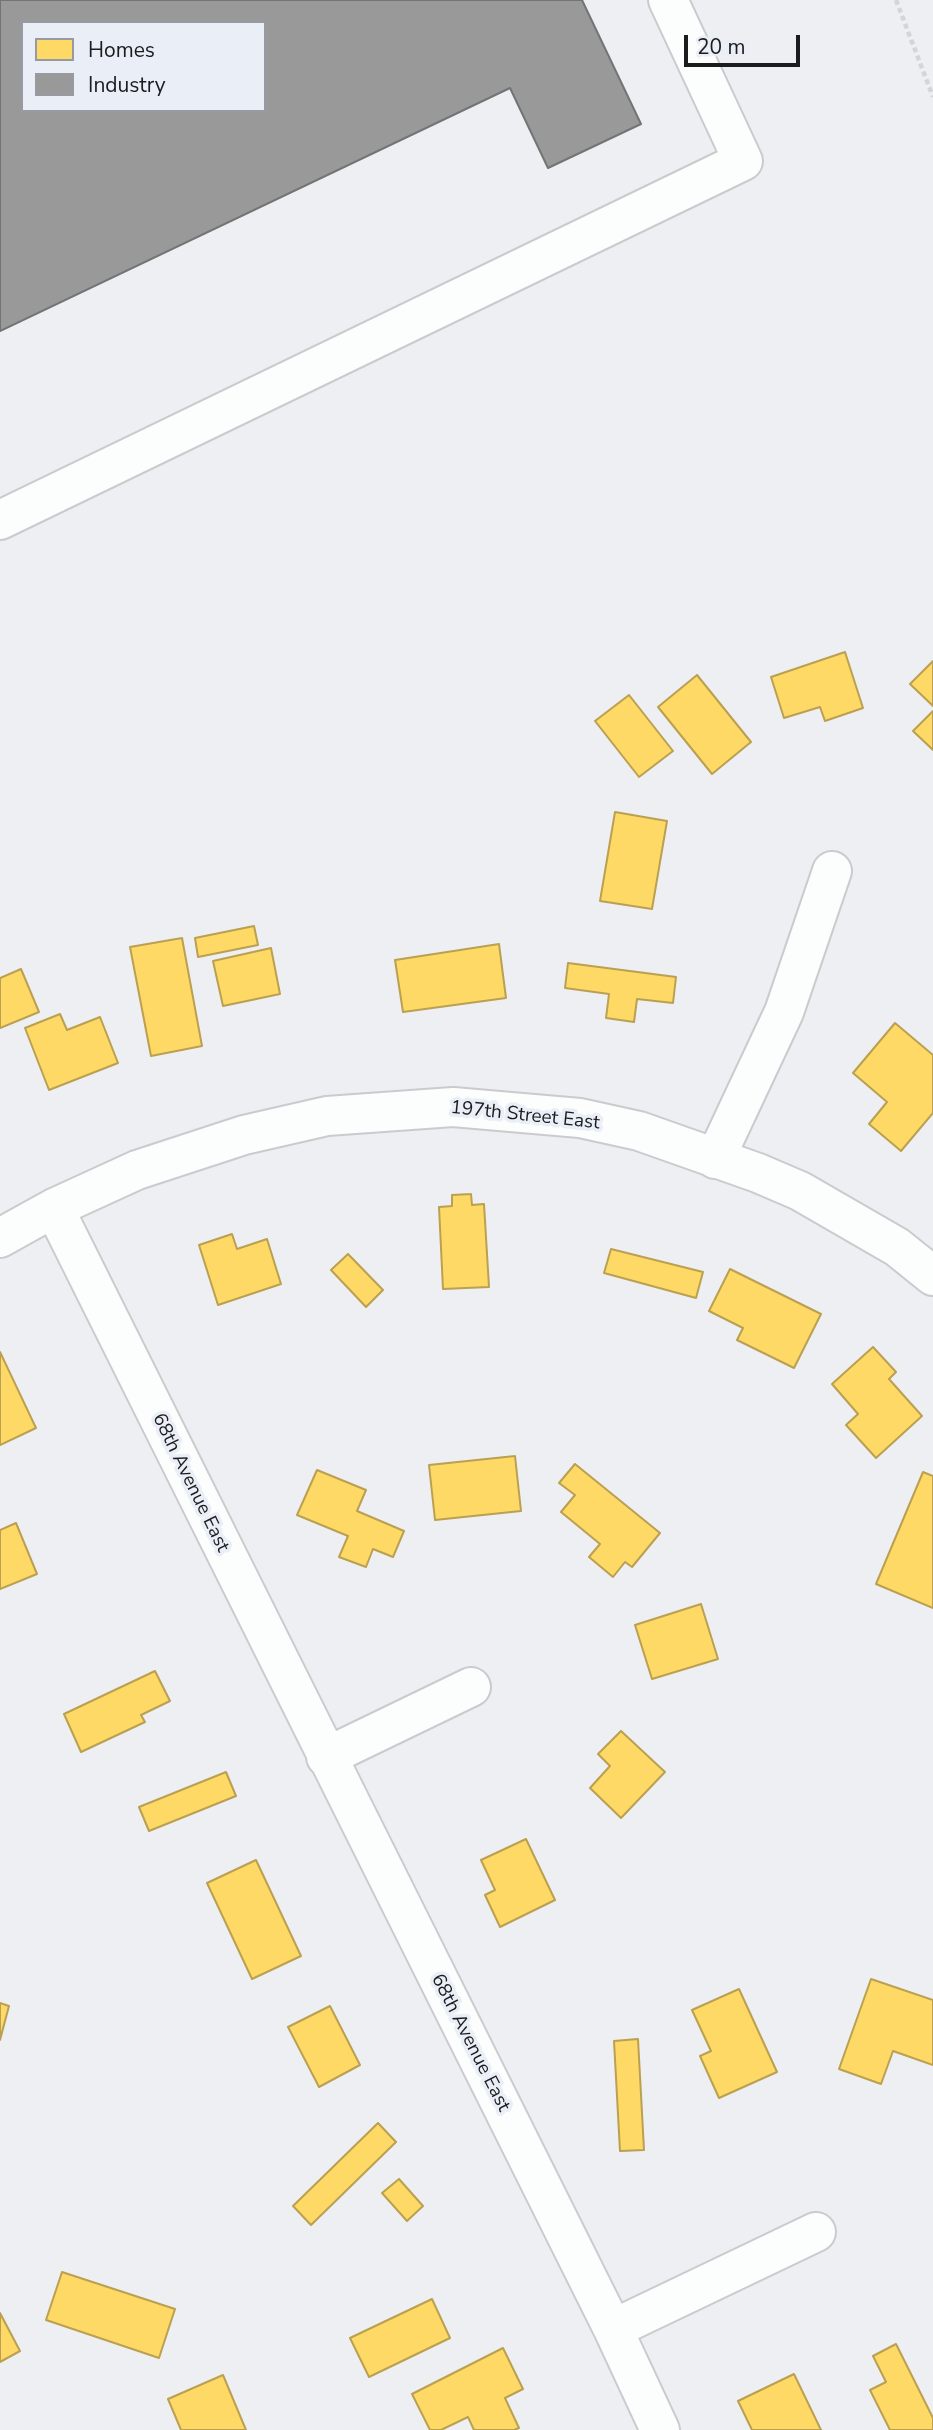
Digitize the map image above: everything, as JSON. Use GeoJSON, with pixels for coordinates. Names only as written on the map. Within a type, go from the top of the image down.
{"type":"FeatureCollection","features":[{"type":"Feature","properties":{"kind":"street"},"geometry":{"type":"LineString","coordinates":[[0,520],[743,161],[668,0]]}},
{"type":"Feature","properties":{"kind":"street"},"geometry":{"type":"LineString","coordinates":[[715,1159],[784,1012],[832,871]]}},
{"type":"Feature","properties":{"kind":"street","name":"197th Street East"},"geometry":{"type":"LineString","coordinates":[[0,1238],[54,1208],[137,1170],[244,1135],[327,1116],[453,1107],[580,1118],[639,1131],[758,1173],[800,1191],[897,1247],[933,1276]]}},
{"type":"Feature","properties":{"kind":"street","name":"68th Avenue East"},"geometry":{"type":"LineString","coordinates":[[54,1208],[613,2329],[660,2430]]}},
{"type":"Feature","properties":{"kind":"street"},"geometry":{"type":"LineString","coordinates":[[326,1757],[471,1686]]}},
{"type":"Feature","properties":{"kind":"street"},"geometry":{"type":"LineString","coordinates":[[613,2329],[816,2232]]}},
{"type":"Feature","properties":{"kind":"path"},"geometry":{"type":"LineString","coordinates":[[896,0],[933,97]]}},
{"type":"Feature","properties":{"kind":"building: Homes"},"geometry":{"type":"Polygon","coordinates":[[[845,652],[863,708],[825,721],[820,707],[784,718],[771,677],[845,652]]]}},
{"type":"Feature","properties":{"kind":"building: Homes"},"geometry":{"type":"Polygon","coordinates":[[[933,661],[933,706],[910,684],[933,661]]]}},
{"type":"Feature","properties":{"kind":"building: Homes"},"geometry":{"type":"Polygon","coordinates":[[[697,675],[751,742],[712,774],[658,707],[697,675]]]}},
{"type":"Feature","properties":{"kind":"building: Homes"},"geometry":{"type":"Polygon","coordinates":[[[629,695],[673,751],[639,777],[595,721],[629,695]]]}},
{"type":"Feature","properties":{"kind":"building: Homes"},"geometry":{"type":"Polygon","coordinates":[[[933,711],[933,750],[913,731],[933,711]]]}},
{"type":"Feature","properties":{"kind":"building: Homes"},"geometry":{"type":"Polygon","coordinates":[[[615,812],[667,821],[652,909],[600,901],[615,812]]]}},
{"type":"Feature","properties":{"kind":"building: Homes"},"geometry":{"type":"Polygon","coordinates":[[[254,926],[258,945],[198,957],[195,938],[254,926]]]}},
{"type":"Feature","properties":{"kind":"building: Homes"},"geometry":{"type":"Polygon","coordinates":[[[182,938],[202,1046],[151,1056],[130,947],[182,938]]]}},
{"type":"Feature","properties":{"kind":"building: Homes"},"geometry":{"type":"Polygon","coordinates":[[[499,944],[506,998],[403,1012],[395,960],[499,944]]]}},
{"type":"Feature","properties":{"kind":"building: Homes"},"geometry":{"type":"Polygon","coordinates":[[[271,948],[280,994],[223,1006],[213,961],[271,948]]]}},
{"type":"Feature","properties":{"kind":"building: Homes"},"geometry":{"type":"Polygon","coordinates":[[[568,963],[676,977],[673,1003],[637,999],[634,1022],[606,1018],[609,994],[565,988],[568,963]]]}},
{"type":"Feature","properties":{"kind":"building: Homes"},"geometry":{"type":"Polygon","coordinates":[[[21,969],[39,1012],[0,1028],[0,978],[21,969]]]}},
{"type":"Feature","properties":{"kind":"building: Homes"},"geometry":{"type":"Polygon","coordinates":[[[60,1014],[67,1030],[100,1017],[118,1063],[49,1090],[25,1028],[60,1014]]]}},
{"type":"Feature","properties":{"kind":"building: Homes"},"geometry":{"type":"Polygon","coordinates":[[[895,1023],[933,1055],[933,1113],[901,1151],[869,1124],[887,1102],[853,1073],[895,1023]]]}},
{"type":"Feature","properties":{"kind":"building: Homes"},"geometry":{"type":"Polygon","coordinates":[[[471,1194],[472,1205],[484,1204],[489,1287],[443,1289],[439,1207],[452,1206],[452,1195],[471,1194]]]}},
{"type":"Feature","properties":{"kind":"building: Homes"},"geometry":{"type":"Polygon","coordinates":[[[232,1234],[237,1249],[267,1239],[281,1284],[218,1305],[199,1245],[232,1234]]]}},
{"type":"Feature","properties":{"kind":"building: Homes"},"geometry":{"type":"Polygon","coordinates":[[[611,1249],[703,1272],[696,1298],[604,1273],[611,1249]]]}},
{"type":"Feature","properties":{"kind":"building: Homes"},"geometry":{"type":"Polygon","coordinates":[[[348,1254],[383,1290],[366,1307],[331,1270],[348,1254]]]}},
{"type":"Feature","properties":{"kind":"building: Homes"},"geometry":{"type":"Polygon","coordinates":[[[730,1269],[821,1314],[794,1368],[737,1340],[743,1328],[709,1311],[730,1269]]]}},
{"type":"Feature","properties":{"kind":"building: Homes"},"geometry":{"type":"Polygon","coordinates":[[[873,1347],[896,1372],[889,1379],[922,1416],[876,1458],[846,1425],[858,1414],[832,1384],[873,1347]]]}},
{"type":"Feature","properties":{"kind":"building: Homes"},"geometry":{"type":"Polygon","coordinates":[[[0,1352],[36,1428],[0,1445],[0,1352]]]}},
{"type":"Feature","properties":{"kind":"building: Homes"},"geometry":{"type":"Polygon","coordinates":[[[515,1456],[521,1511],[435,1520],[429,1465],[515,1456]]]}},
{"type":"Feature","properties":{"kind":"building: Homes"},"geometry":{"type":"Polygon","coordinates":[[[575,1464],[660,1533],[632,1567],[625,1562],[613,1577],[589,1557],[600,1544],[561,1512],[575,1495],[559,1483],[575,1464]]]}},
{"type":"Feature","properties":{"kind":"building: Homes"},"geometry":{"type":"Polygon","coordinates":[[[317,1470],[366,1490],[357,1511],[404,1531],[393,1557],[373,1549],[366,1567],[339,1557],[348,1536],[297,1515],[317,1470]]]}},
{"type":"Feature","properties":{"kind":"building: Homes"},"geometry":{"type":"Polygon","coordinates":[[[923,1472],[933,1476],[933,1608],[876,1584],[923,1472]]]}},
{"type":"Feature","properties":{"kind":"building: Homes"},"geometry":{"type":"Polygon","coordinates":[[[16,1523],[37,1574],[0,1589],[0,1530],[16,1523]]]}},
{"type":"Feature","properties":{"kind":"building: Homes"},"geometry":{"type":"Polygon","coordinates":[[[701,1604],[718,1659],[652,1679],[635,1625],[701,1604]]]}},
{"type":"Feature","properties":{"kind":"building: Homes"},"geometry":{"type":"Polygon","coordinates":[[[155,1671],[170,1701],[141,1715],[145,1722],[81,1752],[64,1714],[155,1671]]]}},
{"type":"Feature","properties":{"kind":"building: Homes"},"geometry":{"type":"Polygon","coordinates":[[[621,1731],[665,1772],[621,1818],[590,1788],[610,1766],[598,1754],[621,1731]]]}},
{"type":"Feature","properties":{"kind":"building: Homes"},"geometry":{"type":"Polygon","coordinates":[[[226,1772],[236,1796],[149,1831],[139,1807],[226,1772]]]}},
{"type":"Feature","properties":{"kind":"building: Homes"},"geometry":{"type":"Polygon","coordinates":[[[526,1839],[555,1900],[500,1927],[485,1895],[495,1890],[481,1860],[526,1839]]]}},
{"type":"Feature","properties":{"kind":"building: Homes"},"geometry":{"type":"Polygon","coordinates":[[[256,1860],[301,1956],[252,1979],[207,1883],[256,1860]]]}},
{"type":"Feature","properties":{"kind":"building: Homes"},"geometry":{"type":"Polygon","coordinates":[[[871,1979],[933,2000],[933,2065],[893,2051],[881,2084],[839,2069],[871,1979]]]}},
{"type":"Feature","properties":{"kind":"building: Homes"},"geometry":{"type":"Polygon","coordinates":[[[739,1989],[777,2072],[719,2098],[700,2056],[711,2051],[692,2010],[739,1989]]]}},
{"type":"Feature","properties":{"kind":"building: Homes"},"geometry":{"type":"Polygon","coordinates":[[[0,2003],[9,2006],[0,2040],[0,2003]]]}},
{"type":"Feature","properties":{"kind":"building: Homes"},"geometry":{"type":"Polygon","coordinates":[[[330,2006],[360,2065],[319,2087],[288,2027],[330,2006]]]}},
{"type":"Feature","properties":{"kind":"building: Homes"},"geometry":{"type":"Polygon","coordinates":[[[638,2039],[644,2150],[620,2151],[614,2041],[638,2039]]]}},
{"type":"Feature","properties":{"kind":"building: Homes"},"geometry":{"type":"Polygon","coordinates":[[[378,2123],[396,2142],[311,2225],[293,2206],[378,2123]]]}},
{"type":"Feature","properties":{"kind":"building: Homes"},"geometry":{"type":"Polygon","coordinates":[[[399,2179],[423,2206],[407,2221],[382,2193],[399,2179]]]}},
{"type":"Feature","properties":{"kind":"building: Homes"},"geometry":{"type":"Polygon","coordinates":[[[62,2272],[175,2309],[159,2358],[46,2320],[62,2272]]]}},
{"type":"Feature","properties":{"kind":"building: Homes"},"geometry":{"type":"Polygon","coordinates":[[[432,2299],[450,2338],[369,2377],[350,2338],[432,2299]]]}},
{"type":"Feature","properties":{"kind":"building: Homes"},"geometry":{"type":"Polygon","coordinates":[[[0,2313],[20,2351],[0,2362],[0,2313]]]}},
{"type":"Feature","properties":{"kind":"building: Homes"},"geometry":{"type":"Polygon","coordinates":[[[896,2344],[933,2418],[933,2430],[890,2430],[870,2390],[886,2382],[873,2356],[896,2344]]]}},
{"type":"Feature","properties":{"kind":"building: Homes"},"geometry":{"type":"Polygon","coordinates":[[[503,2348],[523,2389],[505,2398],[519,2428],[474,2430],[468,2417],[441,2430],[430,2430],[412,2394],[503,2348]]]}},
{"type":"Feature","properties":{"kind":"building: Homes"},"geometry":{"type":"Polygon","coordinates":[[[794,2374],[821,2430],[752,2430],[738,2401],[794,2374]]]}},
{"type":"Feature","properties":{"kind":"building: Homes"},"geometry":{"type":"Polygon","coordinates":[[[223,2375],[246,2430],[181,2430],[168,2399],[223,2375]]]}},
{"type":"Feature","properties":{"kind":"building: Industry"},"geometry":{"type":"Polygon","coordinates":[[[0,0],[582,0],[641,124],[548,168],[510,88],[0,331],[0,0]]]}}]}
